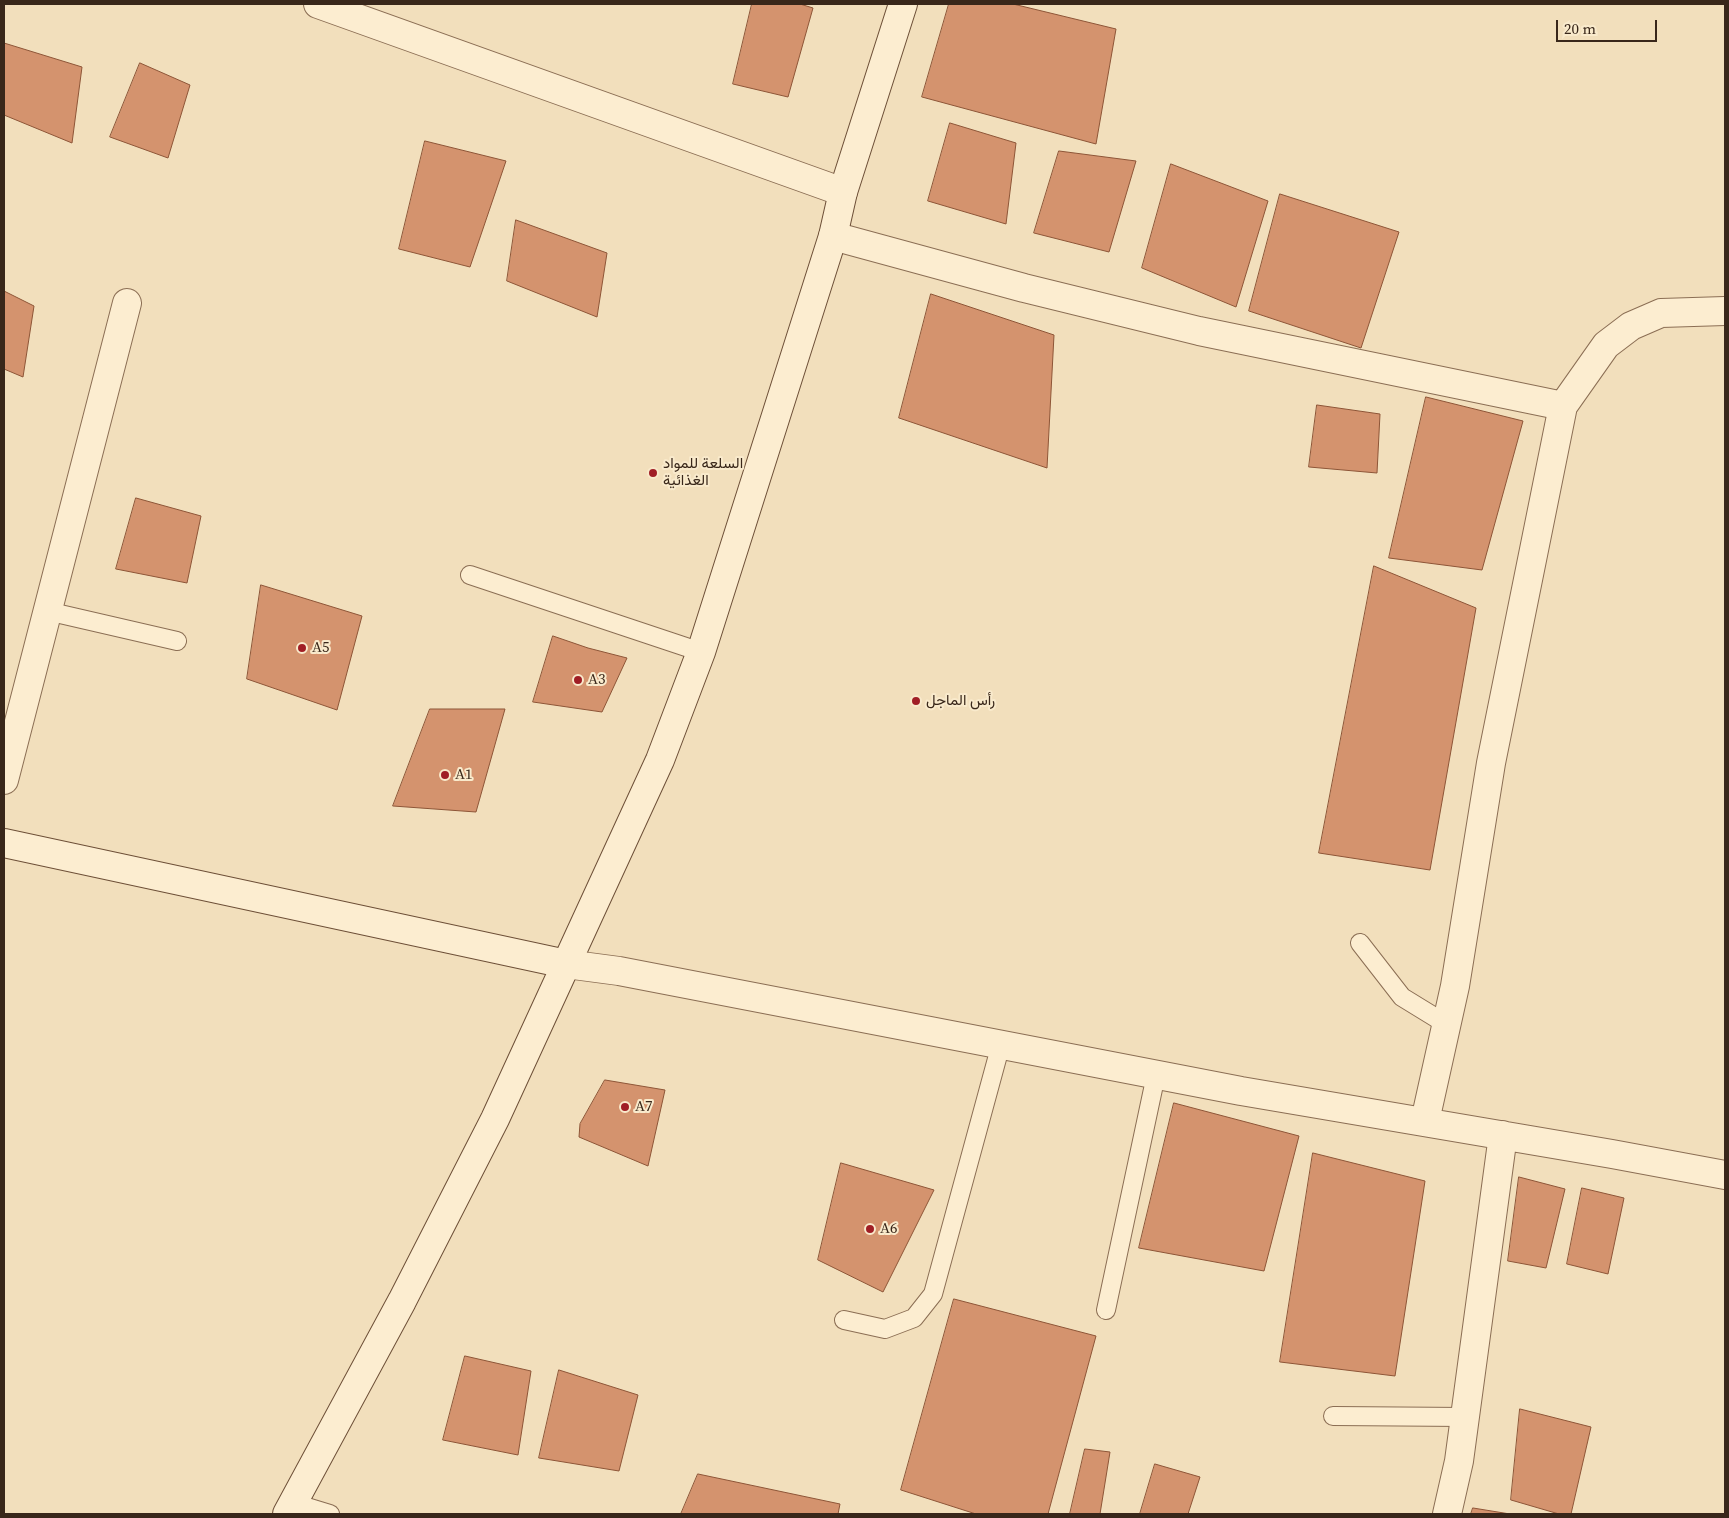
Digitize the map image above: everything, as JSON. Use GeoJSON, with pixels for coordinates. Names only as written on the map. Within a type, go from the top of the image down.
{"type":"FeatureCollection","features":[{"type":"Feature","properties":{"kind":"street"},"geometry":{"type":"LineString","coordinates":[[318,4],[843,192]]}},
{"type":"Feature","properties":{"kind":"street"},"geometry":{"type":"LineString","coordinates":[[290,1509],[402,1301],[495,1119],[660,760],[701,652],[833,236],[843,192],[903,4]]}},
{"type":"Feature","properties":{"kind":"street"},"geometry":{"type":"LineString","coordinates":[[833,236],[1024,288],[1190,328],[1563,406]]}},
{"type":"Feature","properties":{"kind":"street"},"geometry":{"type":"LineString","coordinates":[[4,780],[126,303]]}},
{"type":"Feature","properties":{"kind":"street"},"geometry":{"type":"LineString","coordinates":[[1425,1121],[1461,950],[1491,763],[1563,406],[1606,346],[1631,326],[1661,314],[1725,311]]}},
{"type":"Feature","properties":{"kind":"street"},"geometry":{"type":"LineString","coordinates":[[4,843],[566,964],[619,971],[1156,1075],[1725,1175]]}},
{"type":"Feature","properties":{"kind":"street"},"geometry":{"type":"LineString","coordinates":[[1447,1514],[1459,1461],[1503,1135]]}},
{"type":"Feature","properties":{"kind":"lane"},"geometry":{"type":"LineString","coordinates":[[470,575],[701,652]]}},
{"type":"Feature","properties":{"kind":"lane"},"geometry":{"type":"LineString","coordinates":[[47,611],[177,641]]}},
{"type":"Feature","properties":{"kind":"lane"},"geometry":{"type":"LineString","coordinates":[[1360,943],[1402,997],[1446,1024]]}},
{"type":"Feature","properties":{"kind":"lane"},"geometry":{"type":"LineString","coordinates":[[844,1320],[885,1329],[914,1318],[933,1294],[1001,1044]]}},
{"type":"Feature","properties":{"kind":"lane"},"geometry":{"type":"LineString","coordinates":[[1106,1310],[1156,1075]]}},
{"type":"Feature","properties":{"kind":"lane"},"geometry":{"type":"LineString","coordinates":[[1333,1416],[1465,1417]]}},
{"type":"Feature","properties":{"kind":"lane"},"geometry":{"type":"LineString","coordinates":[[290,1509],[330,1514]]}},
{"type":"Feature","properties":{"kind":"building"},"geometry":{"type":"Polygon","coordinates":[[[752,4],[800,4],[813,8],[788,97],[733,84],[752,4]]]}},
{"type":"Feature","properties":{"kind":"building"},"geometry":{"type":"Polygon","coordinates":[[[949,4],[1013,4],[1116,29],[1096,144],[922,97],[949,4]]]}},
{"type":"Feature","properties":{"kind":"building"},"geometry":{"type":"Polygon","coordinates":[[[4,43],[82,67],[72,143],[4,115],[4,43]]]}},
{"type":"Feature","properties":{"kind":"building"},"geometry":{"type":"Polygon","coordinates":[[[140,63],[190,85],[168,158],[110,137],[140,63]]]}},
{"type":"Feature","properties":{"kind":"building"},"geometry":{"type":"Polygon","coordinates":[[[950,123],[1016,143],[1006,224],[928,201],[950,123]]]}},
{"type":"Feature","properties":{"kind":"building"},"geometry":{"type":"Polygon","coordinates":[[[425,141],[506,161],[470,267],[399,249],[425,141]]]}},
{"type":"Feature","properties":{"kind":"building"},"geometry":{"type":"Polygon","coordinates":[[[1059,151],[1136,161],[1109,252],[1034,233],[1059,151]]]}},
{"type":"Feature","properties":{"kind":"building"},"geometry":{"type":"Polygon","coordinates":[[[1171,164],[1268,201],[1236,307],[1142,268],[1171,164]]]}},
{"type":"Feature","properties":{"kind":"building"},"geometry":{"type":"Polygon","coordinates":[[[1280,194],[1399,232],[1361,348],[1249,311],[1280,194]]]}},
{"type":"Feature","properties":{"kind":"building"},"geometry":{"type":"Polygon","coordinates":[[[516,220],[607,253],[597,317],[507,281],[516,220]]]}},
{"type":"Feature","properties":{"kind":"building"},"geometry":{"type":"Polygon","coordinates":[[[4,291],[34,306],[23,377],[4,369],[4,291]]]}},
{"type":"Feature","properties":{"kind":"building"},"geometry":{"type":"Polygon","coordinates":[[[931,294],[1054,335],[1047,468],[899,418],[931,294]]]}},
{"type":"Feature","properties":{"kind":"building"},"geometry":{"type":"Polygon","coordinates":[[[1426,397],[1523,421],[1482,570],[1389,558],[1426,397]]]}},
{"type":"Feature","properties":{"kind":"building"},"geometry":{"type":"Polygon","coordinates":[[[1317,405],[1380,414],[1377,473],[1309,467],[1317,405]]]}},
{"type":"Feature","properties":{"kind":"building"},"geometry":{"type":"Polygon","coordinates":[[[136,498],[201,516],[187,583],[116,569],[136,498]]]}},
{"type":"Feature","properties":{"kind":"building"},"geometry":{"type":"Polygon","coordinates":[[[1374,566],[1476,608],[1430,870],[1319,853],[1374,566]]]}},
{"type":"Feature","properties":{"kind":"building","name":"A5"},"geometry":{"type":"Polygon","coordinates":[[[261,585],[362,616],[337,710],[247,679],[261,585]]]}},
{"type":"Feature","properties":{"kind":"building","name":"A3"},"geometry":{"type":"Polygon","coordinates":[[[553,636],[588,648],[627,658],[602,712],[533,702],[553,636]]]}},
{"type":"Feature","properties":{"kind":"building","name":"A1"},"geometry":{"type":"Polygon","coordinates":[[[430,709],[505,709],[476,812],[393,806],[430,709]]]}},
{"type":"Feature","properties":{"kind":"building","name":"A7"},"geometry":{"type":"Polygon","coordinates":[[[605,1080],[665,1090],[648,1166],[579,1137],[580,1124],[605,1080]]]}},
{"type":"Feature","properties":{"kind":"building"},"geometry":{"type":"Polygon","coordinates":[[[1174,1103],[1299,1136],[1264,1271],[1139,1248],[1174,1103]]]}},
{"type":"Feature","properties":{"kind":"building"},"geometry":{"type":"Polygon","coordinates":[[[1313,1153],[1425,1181],[1395,1376],[1280,1362],[1313,1153]]]}},
{"type":"Feature","properties":{"kind":"building","name":"A6"},"geometry":{"type":"Polygon","coordinates":[[[841,1163],[934,1190],[883,1292],[818,1260],[841,1163]]]}},
{"type":"Feature","properties":{"kind":"building"},"geometry":{"type":"Polygon","coordinates":[[[1519,1177],[1565,1189],[1546,1268],[1508,1261],[1519,1177]]]}},
{"type":"Feature","properties":{"kind":"building"},"geometry":{"type":"Polygon","coordinates":[[[1582,1188],[1624,1198],[1608,1274],[1567,1264],[1582,1188]]]}},
{"type":"Feature","properties":{"kind":"building"},"geometry":{"type":"Polygon","coordinates":[[[954,1299],[1096,1336],[1048,1514],[976,1514],[901,1490],[954,1299]]]}},
{"type":"Feature","properties":{"kind":"building"},"geometry":{"type":"Polygon","coordinates":[[[465,1356],[531,1371],[518,1455],[443,1440],[465,1356]]]}},
{"type":"Feature","properties":{"kind":"building"},"geometry":{"type":"Polygon","coordinates":[[[559,1370],[638,1395],[619,1471],[539,1458],[559,1370]]]}},
{"type":"Feature","properties":{"kind":"building"},"geometry":{"type":"Polygon","coordinates":[[[1520,1409],[1591,1427],[1571,1514],[1559,1514],[1511,1500],[1520,1409]]]}},
{"type":"Feature","properties":{"kind":"building"},"geometry":{"type":"Polygon","coordinates":[[[1085,1449],[1110,1452],[1100,1514],[1070,1514],[1085,1449]]]}},
{"type":"Feature","properties":{"kind":"building"},"geometry":{"type":"Polygon","coordinates":[[[1155,1464],[1200,1477],[1188,1514],[1140,1514],[1155,1464]]]}},
{"type":"Feature","properties":{"kind":"building"},"geometry":{"type":"Polygon","coordinates":[[[698,1474],[840,1504],[838,1514],[681,1514],[698,1474]]]}},
{"type":"Feature","properties":{"kind":"building"},"geometry":{"type":"Polygon","coordinates":[[[1473,1508],[1510,1514],[1471,1514],[1473,1508]]]}},
{"type":"Feature","properties":{"kind":"place","name":"السلعة للمواد الغذائية"},"geometry":{"type":"Point","coordinates":[653,473]}},
{"type":"Feature","properties":{"kind":"place","name":"A5"},"geometry":{"type":"Point","coordinates":[302,648]}},
{"type":"Feature","properties":{"kind":"place","name":"A3"},"geometry":{"type":"Point","coordinates":[578,680]}},
{"type":"Feature","properties":{"kind":"place","name":"رأس الماجل"},"geometry":{"type":"Point","coordinates":[916,701]}},
{"type":"Feature","properties":{"kind":"place","name":"A1"},"geometry":{"type":"Point","coordinates":[445,775]}},
{"type":"Feature","properties":{"kind":"place","name":"A7"},"geometry":{"type":"Point","coordinates":[625,1107]}},
{"type":"Feature","properties":{"kind":"place","name":"A6"},"geometry":{"type":"Point","coordinates":[870,1229]}}]}
